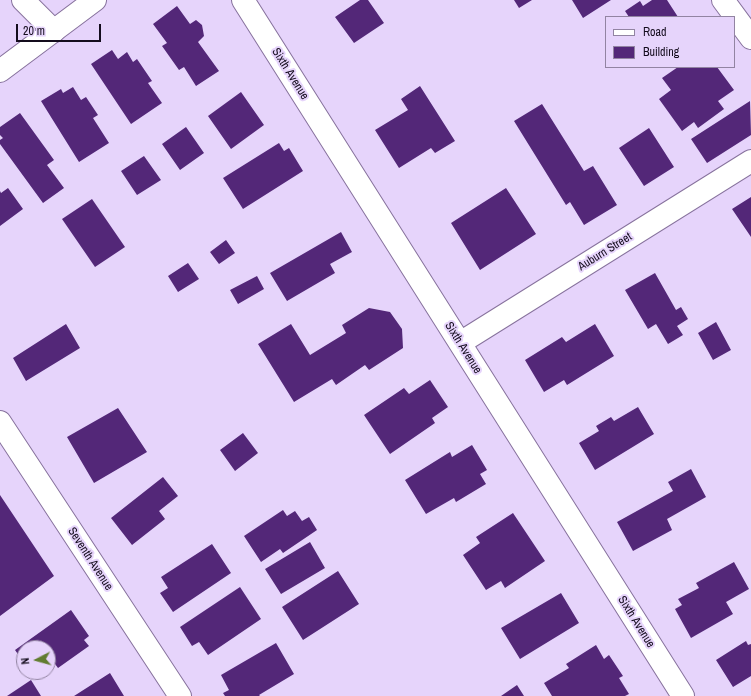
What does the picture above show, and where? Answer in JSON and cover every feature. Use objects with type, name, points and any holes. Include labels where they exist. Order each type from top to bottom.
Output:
[{"type":"street","points":[[23,0],[54,31]]},
{"type":"street","points":[[0,71],[95,0]]},
{"type":"street","name":"Sixth Avenue","points":[[243,0],[683,696]]},
{"type":"street","points":[[723,0],[735,16]]},
{"type":"street","points":[[735,16],[751,38]]},
{"type":"street","name":"Auburn Street","points":[[460,343],[751,161]]},
{"type":"street","name":"Seventh Avenue","points":[[0,422],[180,696]]},
{"type":"building","points":[[360,0],[368,0],[384,23],[354,43],[335,17]]},
{"type":"building","points":[[514,0],[532,0],[519,8]]},
{"type":"building","points":[[572,0],[611,0],[583,18]]},
{"type":"building","points":[[652,0],[667,0],[677,16],[628,16],[625,11],[640,1],[643,6]]},
{"type":"building","points":[[177,6],[190,24],[196,20],[202,25],[204,36],[198,42],[219,71],[196,86],[184,67],[179,70],[162,46],[167,43],[153,24]]},
{"type":"building","points":[[112,50],[118,59],[127,52],[133,62],[137,59],[152,81],[148,83],[162,103],[131,124],[91,64]]},
{"type":"building","points":[[677,68],[718,68],[734,90],[718,101],[724,109],[698,128],[694,122],[682,131],[659,99],[671,90],[662,78]]},
{"type":"building","points":[[420,86],[455,141],[435,153],[431,148],[399,168],[375,130],[408,110],[401,99]]},
{"type":"building","points":[[73,87],[81,100],[86,97],[98,115],[93,118],[109,143],[79,162],[41,101],[61,89],[63,93]]},
{"type":"building","points":[[241,92],[264,125],[231,149],[208,116]]},
{"type":"building","points":[[750,101],[751,135],[707,163],[691,139]]},
{"type":"building","points":[[542,104],[584,171],[593,166],[617,205],[584,225],[570,202],[566,205],[514,121]]},
{"type":"building","points":[[20,113],[54,160],[47,165],[64,188],[43,203],[0,144],[0,140],[3,138],[0,135],[0,127]]},
{"type":"building","points":[[186,127],[204,153],[180,170],[162,144]]},
{"type":"building","points":[[649,128],[674,167],[644,186],[619,148]]},
{"type":"building","points":[[279,143],[284,151],[289,148],[303,171],[243,209],[223,178]]},
{"type":"building","points":[[144,156],[161,180],[137,195],[121,171]]},
{"type":"building","points":[[8,188],[23,209],[0,226],[0,191],[1,193]]},
{"type":"building","points":[[506,188],[536,234],[480,270],[451,223]]},
{"type":"building","points":[[751,197],[751,237],[732,209]]},
{"type":"building","points":[[92,199],[125,247],[95,267],[62,219]]},
{"type":"building","points":[[341,232],[352,252],[330,264],[335,273],[287,301],[270,273]]},
{"type":"building","points":[[226,240],[235,253],[219,264],[210,252]]},
{"type":"building","points":[[188,263],[199,279],[178,292],[168,276]]},
{"type":"building","points":[[655,273],[676,310],[681,307],[688,319],[677,326],[683,335],[668,344],[656,324],[648,329],[625,290]]},
{"type":"building","points":[[257,276],[264,289],[238,304],[230,290]]},
{"type":"building","points":[[369,308],[390,312],[402,329],[403,348],[369,370],[365,365],[336,385],[332,379],[294,402],[258,344],[291,324],[310,355],[346,333],[342,325]]},
{"type":"building","points":[[716,322],[731,350],[713,360],[698,333]]},
{"type":"building","points":[[66,324],[80,348],[26,381],[13,358]]},
{"type":"building","points":[[595,324],[614,356],[567,385],[564,380],[544,392],[525,360],[562,337],[566,342]]},
{"type":"building","points":[[430,380],[448,407],[432,418],[435,423],[390,454],[364,415],[404,388],[409,394]]},
{"type":"building","points":[[638,407],[654,434],[595,470],[579,443],[599,431],[596,426],[611,417],[614,421]]},
{"type":"building","points":[[118,408],[147,452],[94,483],[67,437]]},
{"type":"building","points":[[243,433],[258,453],[235,471],[220,450]]},
{"type":"building","points":[[472,445],[487,470],[480,474],[486,484],[456,502],[454,498],[426,514],[405,480],[450,452],[452,457]]},
{"type":"building","points":[[691,469],[706,497],[667,519],[672,530],[633,551],[617,522],[673,491],[668,482]]},
{"type":"building","points":[[163,477],[178,496],[159,511],[165,519],[132,545],[111,518]]},
{"type":"building","points":[[0,495],[54,576],[0,616]]},
{"type":"building","points":[[283,510],[287,516],[295,511],[302,521],[309,517],[317,530],[283,553],[280,549],[261,562],[244,536]]},
{"type":"building","points":[[513,513],[545,561],[505,588],[501,581],[486,590],[463,555],[480,543],[476,537]]},
{"type":"building","points":[[310,542],[325,568],[281,594],[265,569]]},
{"type":"building","points":[[212,544],[231,573],[173,612],[160,593],[168,588],[161,577]]},
{"type":"building","points":[[734,562],[749,589],[726,602],[733,614],[691,638],[675,609],[682,605],[678,599],[699,588],[696,583]]},
{"type":"building","points":[[338,571],[359,604],[303,640],[282,607]]},
{"type":"building","points":[[240,587],[261,619],[208,655],[199,642],[192,646],[180,627]]},
{"type":"building","points":[[561,593],[579,623],[520,659],[501,628]]},
{"type":"building","points":[[71,610],[89,636],[84,640],[89,646],[58,668],[56,665],[56,640],[29,640]]},
{"type":"building","points":[[746,641],[748,645],[751,644],[751,676],[733,687],[716,660]]},
{"type":"building","points":[[276,643],[294,674],[259,695],[260,696],[225,696],[223,693],[229,690],[221,675]]},
{"type":"building","points":[[596,645],[604,659],[609,655],[623,676],[619,678],[629,694],[625,696],[552,696],[544,683],[569,668],[566,664]]},
{"type":"building","points":[[110,673],[124,696],[74,696]]},
{"type":"building","points":[[31,680],[41,696],[7,696]]},
{"type":"building","points":[[517,685],[524,696],[501,696]]}]
